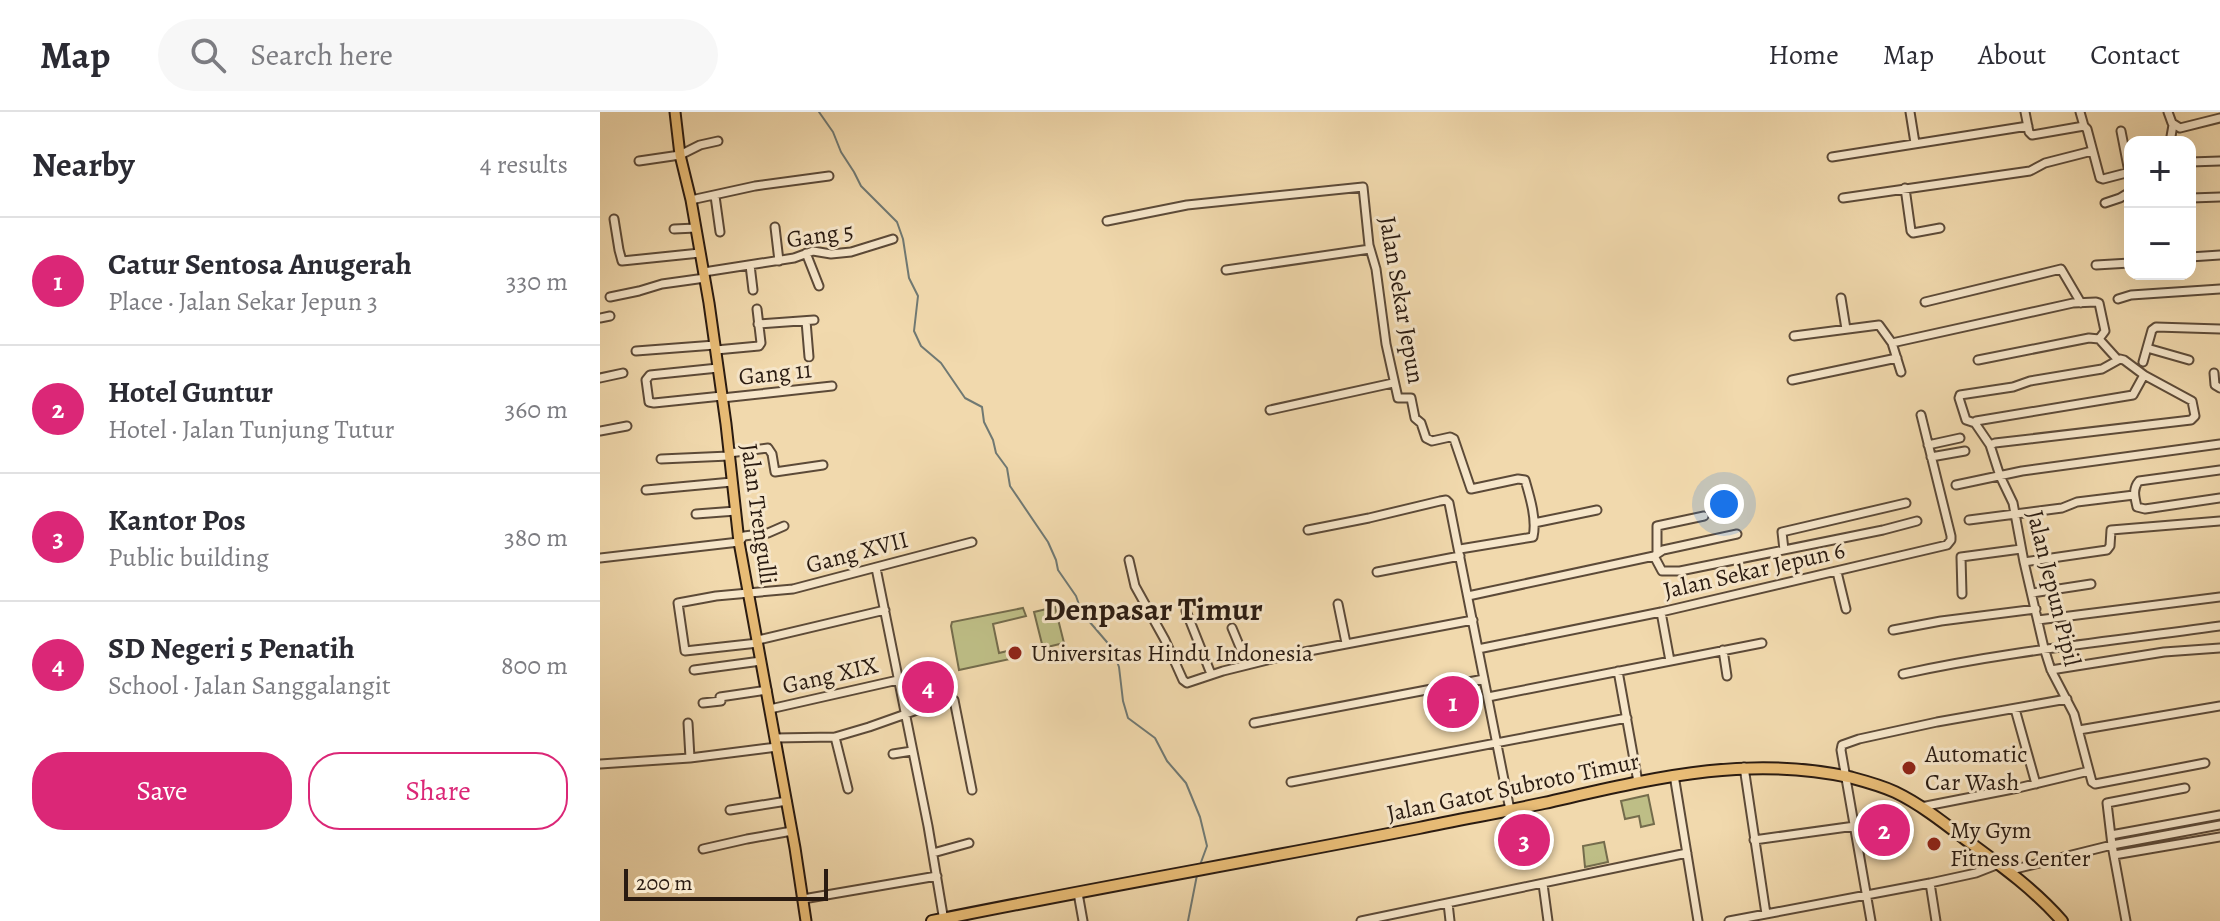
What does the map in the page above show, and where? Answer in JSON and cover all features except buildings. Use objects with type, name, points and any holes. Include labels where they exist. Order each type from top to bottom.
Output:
[{"type":"highway","name":"Jalan Gatot Subroto Timur","points":[[932,921],[1510,810],[1674,775],[1744,767],[1800,770],[1846,777],[1886,788],[1921,807],[2003,868],[2036,894],[2062,921]]},
{"type":"main road","name":"Jalan Trengulli","points":[[675,112],[680,155],[691,200],[716,348],[739,542],[806,921]]},
{"type":"street","points":[[1910,112],[1915,143]]},
{"type":"street","points":[[2025,112],[2030,134],[2084,126]]},
{"type":"street","points":[[2080,112],[2100,178],[2124,173]]},
{"type":"street","points":[[2168,112],[2173,125],[2171,136]]},
{"type":"street","points":[[2173,125],[2183,128],[2220,118]]},
{"type":"street","points":[[1832,157],[2028,126]]},
{"type":"street","points":[[2121,131],[2124,146]]},
{"type":"street","points":[[639,161],[680,155],[700,145],[718,141]]},
{"type":"street","points":[[1843,198],[2030,171],[2045,163],[2092,151]]},
{"type":"street","points":[[2196,162],[2220,161]]},
{"type":"street","points":[[691,200],[755,186],[829,176]]},
{"type":"street","name":"Jalan Sekar Jepun","points":[[1107,221],[1187,205],[1363,187],[1370,249],[1398,398],[1411,398],[1415,418],[1421,423],[1426,438],[1432,441],[1454,439],[1471,489],[1525,480],[1534,523]]},
{"type":"street","points":[[1905,188],[1911,231],[1940,228]]},
{"type":"street","points":[[715,196],[720,232]]},
{"type":"street","points":[[2105,203],[2124,196]]},
{"type":"street","points":[[2196,198],[2220,197]]},
{"type":"street","points":[[614,219],[622,261],[700,253]]},
{"type":"street","points":[[775,227],[779,261]]},
{"type":"street","points":[[674,229],[696,228]]},
{"type":"street","name":"Gang 5","points":[[610,297],[794,258],[814,251],[831,254],[851,252],[893,239]]},
{"type":"street","points":[[1226,270],[1370,249]]},
{"type":"street","points":[[806,253],[819,286]]},
{"type":"street","points":[[2196,257],[2220,255]]},
{"type":"street","points":[[2096,265],[2124,263]]},
{"type":"street","points":[[750,265],[753,290]]},
{"type":"street","points":[[1925,302],[2061,269],[2081,303]]},
{"type":"street","points":[[2118,299],[2131,295],[2220,289]]},
{"type":"street","points":[[1841,298],[1846,329]]},
{"type":"street","points":[[1892,343],[2073,303],[2099,303],[2105,331],[2099,339]]},
{"type":"street","points":[[636,351],[759,346],[757,309]]},
{"type":"street","points":[[600,318],[610,316]]},
{"type":"street","points":[[758,324],[810,321],[809,357]]},
{"type":"street","points":[[1794,336],[1879,325],[1892,343],[1901,372]]},
{"type":"street","points":[[2143,362],[2152,330],[2156,327],[2220,329]]},
{"type":"street","points":[[1978,360],[2089,338],[2099,339],[2118,360],[2124,360],[2144,375],[2192,401],[2195,416],[2191,420],[1990,445]]},
{"type":"street","points":[[2147,348],[2189,360]]},
{"type":"street","points":[[1792,380],[1897,358]]},
{"type":"street","name":"Jalan Jepun Pipil","points":[[1846,777],[1841,750],[1846,742],[2067,699],[2051,670],[2044,648],[2015,512],[1990,445],[1975,423],[1966,420],[1959,398],[1960,395],[2102,369],[2118,360]]},
{"type":"street","name":"Gang 11","points":[[718,368],[650,375],[646,380],[647,398],[654,403],[832,386]]},
{"type":"street","points":[[600,378],[623,373]]},
{"type":"street","points":[[2214,373],[2215,385],[2220,388]]},
{"type":"street","points":[[1975,423],[2133,395],[2144,375]]},
{"type":"street","points":[[1270,410],[1393,383]]},
{"type":"street","name":"Jalan Sekar Jepun 6","points":[[1478,649],[1661,612],[1950,543],[1951,536],[1921,415]]},
{"type":"street","points":[[600,431],[627,426]]},
{"type":"street","points":[[1928,445],[1960,438]]},
{"type":"street","points":[[1956,485],[2043,468],[2220,444]]},
{"type":"street","points":[[661,459],[768,448],[775,472],[823,465]]},
{"type":"street","points":[[1931,457],[1965,451]]},
{"type":"street","points":[[2220,470],[2139,481],[2134,495],[2139,509],[2220,498]]},
{"type":"street","points":[[646,490],[732,482]]},
{"type":"street","points":[[1969,520],[2134,495]]},
{"type":"street","points":[[1308,530],[1446,500],[1451,507],[1510,810]]},
{"type":"street","points":[[1784,550],[1781,534],[1784,531],[1906,503]]},
{"type":"street","points":[[1377,572],[1532,537],[1535,533],[1534,523],[1597,510]]},
{"type":"street","points":[[696,514],[736,511]]},
{"type":"street","points":[[1704,516],[1657,526],[1656,555],[1662,571],[1671,572],[1784,550],[1917,521]]},
{"type":"street","points":[[2024,562],[2107,550],[2111,530],[2220,521]]},
{"type":"street","points":[[600,558],[739,542],[744,536],[768,533],[784,526]]},
{"type":"street","points":[[1468,596],[1737,534]]},
{"type":"street","name":"Gang XVII","points":[[758,641],[685,651],[678,603],[793,589],[972,542]]},
{"type":"street","points":[[1962,594],[1961,557],[2021,549]]},
{"type":"street","points":[[1129,560],[1135,586],[1187,683],[1247,664],[1473,620]]},
{"type":"street","points":[[876,568],[944,920]]},
{"type":"street","points":[[1837,572],[1846,609]]},
{"type":"street","points":[[2032,593],[2091,584]]},
{"type":"street","points":[[2038,620],[2220,597]]},
{"type":"street","points":[[1338,604],[1346,643]]},
{"type":"street","points":[[1893,630],[2036,609]]},
{"type":"street","points":[[758,641],[885,610]]},
{"type":"street","points":[[1186,611],[1211,674]]},
{"type":"street","points":[[1661,612],[1670,661]]},
{"type":"street","points":[[1903,674],[2044,648],[2220,626]]},
{"type":"street","points":[[1232,628],[1247,664]]},
{"type":"street","points":[[1488,697],[1762,643]]},
{"type":"street","points":[[2051,670],[2164,652],[2220,648]]},
{"type":"street","points":[[1723,650],[1727,676]]},
{"type":"street","points":[[694,670],[761,661]]},
{"type":"street","points":[[1618,671],[1638,782]]},
{"type":"street","points":[[1254,723],[1484,679]]},
{"type":"street","name":"Gang XIX","points":[[770,709],[898,680]]},
{"type":"street","points":[[703,703],[721,701],[720,697],[767,690]]},
{"type":"street","points":[[600,764],[690,758],[776,743],[835,737],[948,698],[954,700],[972,790]]},
{"type":"street","points":[[2067,699],[2095,784],[2205,763]]},
{"type":"street","points":[[2079,730],[2220,706]]},
{"type":"street","points":[[2015,709],[2036,784]]},
{"type":"street","points":[[1291,782],[1627,718]]},
{"type":"street","points":[[688,723],[690,758]]},
{"type":"street","points":[[835,737],[848,789]]},
{"type":"street","points":[[893,754],[912,751]]},
{"type":"street","points":[[1744,767],[1766,914]]},
{"type":"street","points":[[1921,807],[2089,771]]},
{"type":"street","points":[[1674,775],[1698,921]]},
{"type":"street","points":[[1846,777],[1871,921]]},
{"type":"street","points":[[2126,921],[2112,845],[2108,802],[2185,788]]},
{"type":"street","points":[[730,810],[787,801]]},
{"type":"street","points":[[2111,835],[2220,815]]},
{"type":"street","points":[[1729,921],[2220,825]]},
{"type":"street","points":[[1754,840],[1855,826]]},
{"type":"street","points":[[703,849],[792,831]]},
{"type":"street","points":[[2114,855],[2220,837]]},
{"type":"street","points":[[933,853],[969,843]]},
{"type":"street","points":[[1361,921],[1687,853]]},
{"type":"street","points":[[803,899],[937,876]]},
{"type":"street","points":[[1930,883],[1936,921]]},
{"type":"street","points":[[1543,884],[1548,921]]},
{"type":"street","points":[[1078,893],[1083,921]]},
{"type":"street","points":[[1448,903],[1450,921]]},
{"type":"green space","points":[[1055,607],[1064,643],[1043,648],[1034,612]]},
{"type":"green space","points":[[1023,608],[1026,616],[993,624],[999,653],[1016,649],[1019,657],[959,670],[952,622]]},
{"type":"green space","points":[[1648,795],[1654,824],[1641,827],[1639,816],[1625,819],[1621,801]]},
{"type":"green space","points":[[1604,842],[1608,862],[1585,867],[1583,846]]},
{"type":"waterway","points":[[819,112],[861,186],[897,222],[909,278],[918,296],[914,331],[921,346],[941,363],[965,398],[982,407],[984,422],[996,453],[1007,468],[1010,486],[1048,542],[1058,570],[1076,596],[1082,613],[1112,648],[1119,667],[1128,718],[1155,738],[1167,761],[1186,783],[1200,817],[1207,846],[1200,865]]},
{"type":"waterway","points":[[1188,921],[1197,875]]},
{"type":"place","name":"Universitas Hindu Indonesia","points":[[1015,653]]},
{"type":"place","name":"SD Negeri 5 Penatih","points":[[928,687]]},
{"type":"place","name":"Catur Sentosa Anugerah","points":[[1453,702]]},
{"type":"place","name":"Automatic Car Wash","points":[[1909,768]]},
{"type":"place","name":"Hotel Guntur","points":[[1884,830]]},
{"type":"place","name":"Kantor Pos","points":[[1524,840]]},
{"type":"place","name":"My Gym Fitness Center","points":[[1934,844]]},
{"type":"district","name":"Denpasar Timur","points":[[1153,609]]}]
